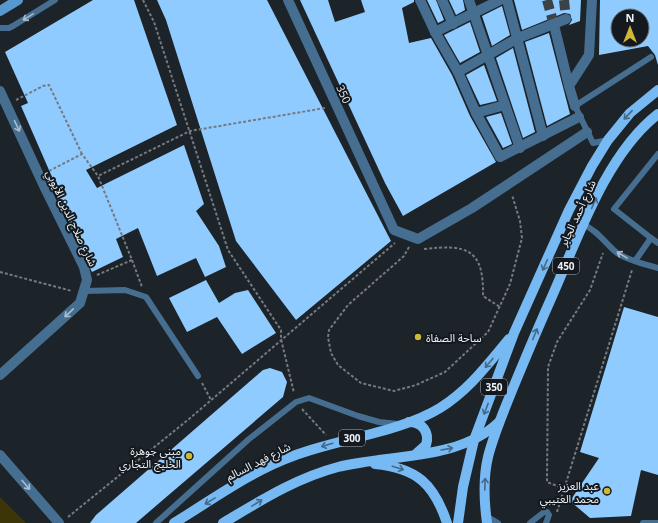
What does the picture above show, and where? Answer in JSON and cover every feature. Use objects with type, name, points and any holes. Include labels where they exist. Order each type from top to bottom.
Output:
[{"type":"main road","name":"شارع أحمد الجابر","points":[[514,333],[580,188],[608,140],[630,112],[658,90]]},
{"type":"main road","name":"شارع أحمد الجابر","points":[[486,519],[484,482],[488,457],[500,422],[538,329],[596,198],[616,163],[633,138],[656,116]]},
{"type":"main road","name":"شارع فهد السالم","points":[[174,523],[248,478],[287,458],[405,423],[440,408],[463,391],[475,379],[514,333]]},
{"type":"main road","name":"350","points":[[458,523],[462,487],[474,440],[514,333]]},
{"type":"main road","name":"300","points":[[223,523],[264,499],[303,479],[338,467],[453,448],[488,433],[500,422]]},
{"type":"main road","points":[[405,423],[418,423],[423,426],[427,435],[426,445],[420,452],[415,454]]},
{"type":"main road","points":[[359,463],[392,466],[425,482],[438,499],[447,523]]},
{"type":"street","points":[[0,11],[18,0]]},
{"type":"street","name":"350","points":[[288,0],[394,230],[405,234]]},
{"type":"street","points":[[420,0],[435,32],[458,72],[476,113],[500,157],[579,117]]},
{"type":"street","points":[[442,0],[453,24]]},
{"type":"street","points":[[469,0],[520,148]]},
{"type":"street","points":[[435,32],[500,0]]},
{"type":"street","points":[[507,0],[543,136]]},
{"type":"street","points":[[569,86],[589,55],[592,0]]},
{"type":"street","points":[[458,72],[518,38],[566,19]]},
{"type":"street","points":[[554,25],[575,106]]},
{"type":"street","name":"شارع صلاح الدين الأيوبي","points":[[1,372],[80,303],[87,280],[84,267],[39,176],[3,98]]},
{"type":"street","points":[[476,113],[505,105]]},
{"type":"street","points":[[405,234],[418,239],[472,208],[587,132]]},
{"type":"street","points":[[0,456],[63,521]]},
{"type":"lane","points":[[0,28],[13,26],[55,0]]},
{"type":"lane","points":[[608,140],[593,143],[579,117],[575,106],[651,56]]},
{"type":"lane","points":[[658,154],[614,209],[658,243]]},
{"type":"lane","points":[[584,225],[592,229],[619,254],[658,268]]},
{"type":"lane","points":[[635,261],[651,238]]},
{"type":"lane","points":[[84,292],[125,290],[146,297],[198,376]]},
{"type":"lane","points":[[156,523],[249,439],[296,402],[309,398],[379,422],[405,423]]},
{"type":"lane","points":[[530,523],[544,512],[547,512],[549,515],[546,523]]},
{"type":"lane","points":[[486,519],[498,523]]},
{"type":"lane","points":[[643,523],[658,523]]},
{"type":"path","points":[[143,0],[154,22],[228,250],[281,330]]},
{"type":"path","points":[[3,98],[49,85],[82,154],[98,176],[146,297]]},
{"type":"path","points":[[98,176],[190,131],[336,106]]},
{"type":"path","points":[[39,176],[82,154]]},
{"type":"path","points":[[63,521],[211,400],[405,234],[410,248],[404,256],[348,305],[329,330],[329,344],[338,365],[361,383],[394,391],[416,385],[445,372],[488,332],[510,284],[522,238],[520,221],[508,184]]},
{"type":"path","points":[[564,489],[547,482],[548,367],[557,342],[590,290],[607,244]]},
{"type":"path","points":[[423,250],[445,247],[460,248],[473,256],[481,267],[483,296],[500,307]]},
{"type":"path","points":[[87,280],[132,260]]},
{"type":"path","points":[[556,516],[635,261]]},
{"type":"path","points":[[0,272],[84,292]]},
{"type":"path","points":[[198,376],[211,400]]},
{"type":"shaded area","points":[[0,497],[26,523],[0,523]]},
{"type":"building","points":[[93,0],[134,0],[177,125],[86,170],[97,188],[184,145],[204,204],[196,211],[219,246],[226,267],[205,277],[196,258],[157,276],[138,228],[116,239],[123,257],[92,272],[48,179],[52,177],[21,106],[28,103],[5,52]]},
{"type":"building","points":[[157,0],[267,0],[391,241],[296,320],[236,241],[166,20]]},
{"type":"building","points":[[300,0],[328,0],[335,22],[365,12],[361,0],[414,0],[414,2],[402,8],[409,43],[431,38],[452,75],[470,116],[496,162],[403,216],[385,183]]},
{"type":"building","points":[[427,0],[436,0],[444,20],[438,23]]},
{"type":"building","points":[[449,0],[463,0],[465,10],[456,15]]},
{"type":"building","points":[[514,0],[581,0],[580,21],[561,28],[569,25],[572,20],[570,14],[564,13],[522,30]]},
{"type":"building","points":[[600,0],[658,0],[658,65],[655,55],[650,48],[650,8],[610,8],[610,48],[637,48],[599,55]]},
{"type":"building","points":[[502,6],[510,35],[492,46],[482,16]]},
{"type":"building","points":[[470,22],[480,52],[460,63],[444,35]]},
{"type":"building","points":[[549,33],[570,114],[547,126],[525,42]]},
{"type":"building","points":[[513,48],[535,132],[523,138],[496,58]]},
{"type":"building","points":[[484,65],[497,101],[480,105],[466,75]]},
{"type":"building","points":[[501,113],[512,144],[503,148],[486,117]]},
{"type":"building","points":[[206,280],[219,303],[235,293],[248,290],[276,333],[242,354],[217,317],[187,332],[169,298]]},
{"type":"building","points":[[624,307],[658,317],[658,475],[641,470],[631,516],[590,518],[570,501],[599,458],[580,452]]},
{"type":"building","name":"مبنى جوهرة الخليج التجاري","points":[[270,368],[282,372],[287,382],[283,397],[136,523],[90,523],[96,515],[263,370]]},
{"type":"tunnel","points":[[547,0],[554,25]]},
{"type":"tunnel","points":[[564,0],[566,19]]},
{"type":"place","name":"ساحة الصفاة","points":[[418,337]]},
{"type":"place","name":"مبنى جوهرة الخليج التجاري","points":[[189,456]]},
{"type":"place","name":"عبد العزيز محمد العتيبي","points":[[607,491]]}]
